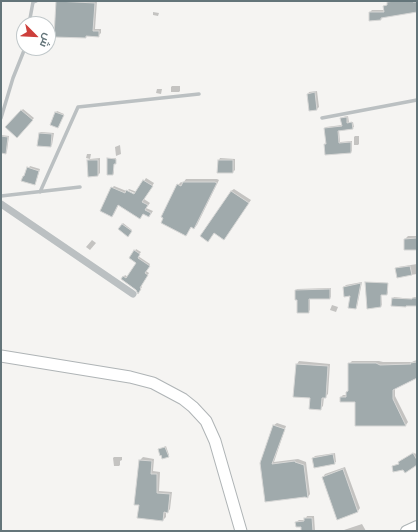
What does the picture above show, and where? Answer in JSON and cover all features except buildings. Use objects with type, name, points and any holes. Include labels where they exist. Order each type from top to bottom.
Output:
[{"type":"main road","points":[[1,356],[130,377],[153,383],[183,399],[194,407],[206,421],[216,441],[241,531]]},
{"type":"main road","points":[[406,531],[417,526]]},
{"type":"street","points":[[1,204],[133,294]]},
{"type":"lane","points":[[30,16],[33,2],[36,1]]},
{"type":"lane","points":[[1,118],[13,78],[22,56]]},
{"type":"lane","points":[[40,192],[78,107],[199,94]]},
{"type":"lane","points":[[322,118],[417,100]]},
{"type":"lane","points":[[1,196],[80,187]]}]
